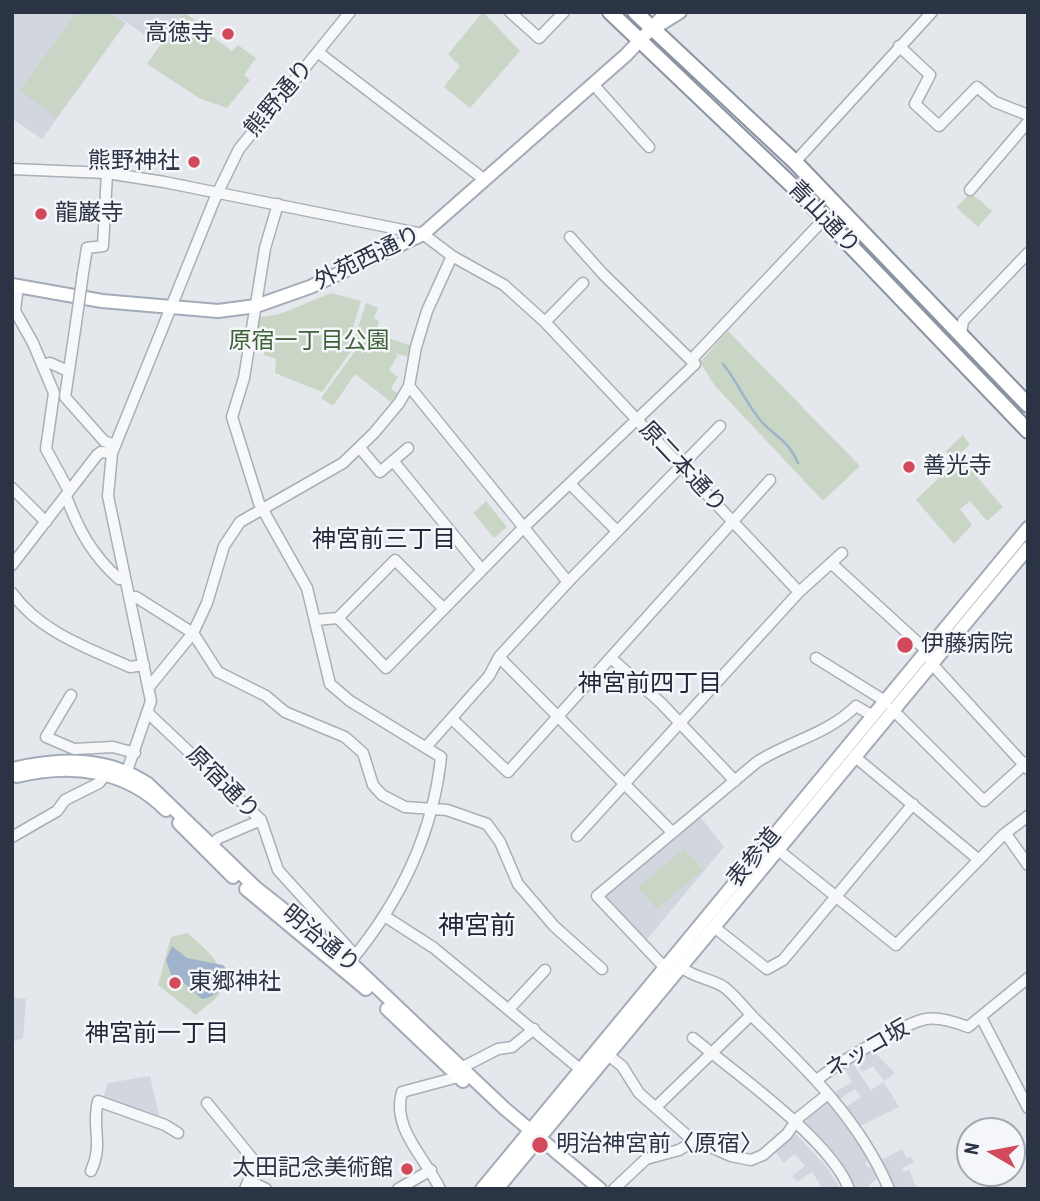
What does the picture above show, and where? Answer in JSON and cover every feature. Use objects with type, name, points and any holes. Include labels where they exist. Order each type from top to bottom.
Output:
[{"type":"highway","name":"青山通り","points":[[610,12],[738,131],[1028,431]]},
{"type":"highway","name":"青山通り","points":[[635,12],[795,162],[1028,405]]},
{"type":"highway","points":[[864,261],[875,257],[876,247]]},
{"type":"main road","name":"外苑西通り","points":[[15,285],[103,301],[218,311],[256,306],[310,288],[423,234],[640,42],[667,12]]},
{"type":"main road","name":"外苑西通り","points":[[652,29],[671,21],[680,12]]},
{"type":"main road","name":"表参道","points":[[482,1189],[608,1055],[681,967],[854,756],[889,705],[1028,528]]},
{"type":"main road","name":"表参道","points":[[929,657],[1028,548]]},
{"type":"main road","name":"表参道","points":[[497,1189],[580,1069],[873,716],[889,705]]},
{"type":"main road","name":"明治通り","points":[[12,769],[41,762],[82,761],[157,790],[256,888],[348,960],[460,1073],[587,1189]]},
{"type":"main road","name":"明治通り","points":[[12,777],[64,769],[126,776],[162,805],[268,910],[348,960]]},
{"type":"main road","name":"明治通り","points":[[532,1137],[600,1189]]},
{"type":"street","name":"熊野通り","points":[[126,776],[149,714],[149,687],[108,496],[113,449],[219,191],[239,149],[350,12]]},
{"type":"street","points":[[510,12],[538,38],[564,12]]},
{"type":"street","points":[[795,162],[932,12]]},
{"type":"street","points":[[899,46],[930,75],[915,104],[939,126],[977,87],[995,102],[1028,115]]},
{"type":"street","points":[[319,52],[485,180]]},
{"type":"street","points":[[593,84],[649,147]]},
{"type":"street","points":[[970,190],[1028,122]]},
{"type":"street","points":[[12,169],[107,173],[219,191],[423,234]]},
{"type":"street","points":[[107,173],[103,246],[87,248],[65,397],[113,449]]},
{"type":"street","points":[[278,204],[265,248],[244,377],[232,417],[262,511],[302,575],[326,674],[336,692],[441,757],[431,810],[416,855],[386,917],[348,960]]},
{"type":"street","points":[[691,360],[824,219]]},
{"type":"street","name":"原二本通り","points":[[423,234],[452,256],[504,285],[545,322],[799,592]]},
{"type":"street","points":[[338,618],[386,668],[524,527],[695,363],[570,237]]},
{"type":"street","points":[[961,334],[963,321],[1028,253]]},
{"type":"street","points":[[149,687],[194,633],[230,535],[243,518],[262,511],[343,463],[389,416],[409,387],[420,331],[452,256]]},
{"type":"street","points":[[545,322],[583,283]]},
{"type":"street","points":[[15,285],[15,311],[54,393],[46,449],[67,493],[85,543],[104,566],[119,579],[125,578]]},
{"type":"street","points":[[42,365],[50,363],[68,371]]},
{"type":"street","points":[[409,387],[568,582]]},
{"type":"street","points":[[426,747],[489,676],[499,657],[720,426]]},
{"type":"street","points":[[360,448],[380,472],[408,448]]},
{"type":"street","points":[[12,565],[97,455],[113,449]]},
{"type":"street","points":[[394,461],[482,570]]},
{"type":"street","points":[[452,719],[508,772],[770,480]]},
{"type":"street","points":[[570,484],[617,531]]},
{"type":"street","points":[[12,488],[46,522]]},
{"type":"street","points":[[577,836],[799,592],[842,553]]},
{"type":"street","points":[[315,620],[338,618],[395,560],[443,608]]},
{"type":"street","points":[[816,658],[889,705],[984,801],[1026,765],[929,657],[831,563]]},
{"type":"street","points":[[12,593],[21,606],[46,627],[130,667],[144,665]]},
{"type":"street","points":[[130,597],[136,597],[194,633],[218,672],[266,696],[285,712],[345,737],[363,753],[373,785],[382,795],[405,807],[447,810],[487,824],[500,842],[518,884],[554,926],[601,969]]},
{"type":"street","points":[[499,657],[560,715],[671,831]]},
{"type":"street","points":[[611,658],[680,722],[735,781]]},
{"type":"street","points":[[71,695],[46,737],[74,749],[113,747],[135,753]]},
{"type":"street","points":[[665,968],[597,896],[671,831],[779,748],[817,734],[856,706],[873,716]]},
{"type":"street","name":"原宿通り","points":[[149,714],[261,820],[278,870],[330,930],[348,960]]},
{"type":"street","points":[[854,756],[979,860]]},
{"type":"street","points":[[12,837],[57,811],[65,800],[99,783],[106,774]]},
{"type":"street","points":[[714,927],[767,969],[783,960],[913,804]]},
{"type":"street","points":[[777,849],[896,945],[979,860],[1028,816]]},
{"type":"street","points":[[212,844],[219,838],[261,820]]},
{"type":"street","points":[[1006,834],[1028,865]]},
{"type":"street","points":[[386,917],[434,948],[580,1069]]},
{"type":"street","points":[[681,967],[693,977],[725,988],[817,1080],[876,1160],[888,1189]]},
{"type":"street","points":[[509,1009],[545,970]]},
{"type":"street","name":"ネッコ坂","points":[[817,1080],[841,1062],[917,1022],[933,1019],[968,1027],[1027,979]]},
{"type":"street","points":[[656,1107],[751,1015]]},
{"type":"street","points":[[981,1017],[1024,1088],[1028,1108]]},
{"type":"street","points":[[440,1189],[401,1124],[397,1106],[402,1092],[460,1073],[498,1049],[512,1047],[534,1030]]},
{"type":"street","points":[[693,1038],[795,1123],[839,1170],[849,1189]]},
{"type":"street","points":[[608,1055],[622,1066],[639,1093],[694,1141],[726,1155],[751,1160],[772,1148],[828,1094]]},
{"type":"street","points":[[92,1171],[100,1149],[94,1118],[98,1101],[165,1125],[178,1133]]},
{"type":"street","points":[[207,1103],[256,1163],[247,1185],[266,1189]]},
{"type":"street","points":[[614,1189],[646,1159],[679,1150],[694,1141]]},
{"type":"street","points":[[398,1189],[431,1170]]},
{"type":"shaded area","points":[[12,12],[183,12],[159,45],[119,17],[126,23],[42,139],[12,119]]},
{"type":"shaded area","points":[[698,814],[724,847],[644,943],[603,895]]},
{"type":"shaded area","points":[[12,997],[26,999],[23,1038],[12,1042]]},
{"type":"shaded area","points":[[871,1049],[895,1073],[884,1081],[873,1066],[862,1072],[854,1057]]},
{"type":"shaded area","points":[[849,1058],[871,1090],[884,1082],[899,1107],[856,1128],[843,1109],[861,1097],[855,1089],[837,1101],[831,1094],[852,1082],[841,1063]]},
{"type":"shaded area","points":[[150,1076],[159,1115],[155,1120],[102,1101],[108,1083]]},
{"type":"shaded area","points":[[829,1099],[871,1158],[865,1163],[869,1168],[874,1164],[880,1176],[865,1189],[854,1189],[838,1162],[799,1120]]},
{"type":"shaded area","points":[[793,1131],[826,1166],[841,1189],[823,1189],[812,1172],[797,1182],[792,1176],[805,1166],[795,1154],[783,1163],[774,1149]]},
{"type":"shaded area","points":[[902,1149],[907,1158],[911,1157],[914,1162],[902,1168],[905,1172],[909,1170],[917,1189],[891,1189],[878,1162]]},
{"type":"green space","points":[[77,12],[109,12],[125,23],[56,118],[20,90]]},
{"type":"green space","points":[[183,12],[211,30],[209,34],[232,51],[238,45],[256,58],[244,75],[250,80],[227,108],[199,98],[147,64]]},
{"type":"green space","points":[[483,12],[520,51],[470,108],[444,87],[460,66],[448,54]]},
{"type":"green space","points":[[971,193],[992,211],[978,227],[956,207]]},
{"type":"green space","name":"原宿一丁目公園","points":[[331,293],[361,301],[349,341],[356,344],[322,392],[275,373],[276,359],[264,355],[266,340],[253,337],[256,318],[280,314]]},
{"type":"green space","points":[[366,303],[378,308],[374,318],[379,321],[376,334],[412,346],[409,357],[391,352],[398,355],[389,370],[398,377],[391,388],[398,394],[391,402],[355,374],[333,406],[321,398],[361,343],[354,340]]},
{"type":"green space","points":[[728,331],[860,466],[823,501],[715,386],[700,362]]},
{"type":"green space","points":[[963,435],[970,445],[958,455],[1003,507],[987,521],[970,501],[960,509],[972,525],[954,544],[916,500],[954,463],[946,451]]},
{"type":"green space","points":[[486,501],[507,527],[494,538],[473,513]]},
{"type":"green space","points":[[684,849],[703,870],[657,909],[638,887]]},
{"type":"green space","points":[[187,933],[216,961],[223,979],[217,997],[196,1015],[158,985],[171,937]]},
{"type":"water","points":[[172,946],[187,958],[223,965],[227,970],[217,993],[202,999],[183,982],[172,977],[166,960]]},
{"type":"waterway","points":[[723,364],[756,414],[785,443],[798,463]]},
{"type":"place","name":"高徳寺","points":[[228,34]]},
{"type":"place","name":"熊野神社","points":[[194,162]]},
{"type":"place","name":"龍巌寺","points":[[41,214]]},
{"type":"place","name":"善光寺","points":[[909,467]]},
{"type":"place","name":"伊藤病院","points":[[905,645]]},
{"type":"place","name":"東郷神社","points":[[175,983]]},
{"type":"place","name":"明治神宮前〈原宿〉","points":[[540,1145]]},
{"type":"place","name":"太田記念美術館","points":[[407,1169]]},
{"type":"district","name":"神宮前三丁目","points":[[384,541]]},
{"type":"district","name":"神宮前四丁目","points":[[650,685]]},
{"type":"district","name":"神宮前","points":[[477,927]]},
{"type":"district","name":"神宮前一丁目","points":[[157,1035]]}]
